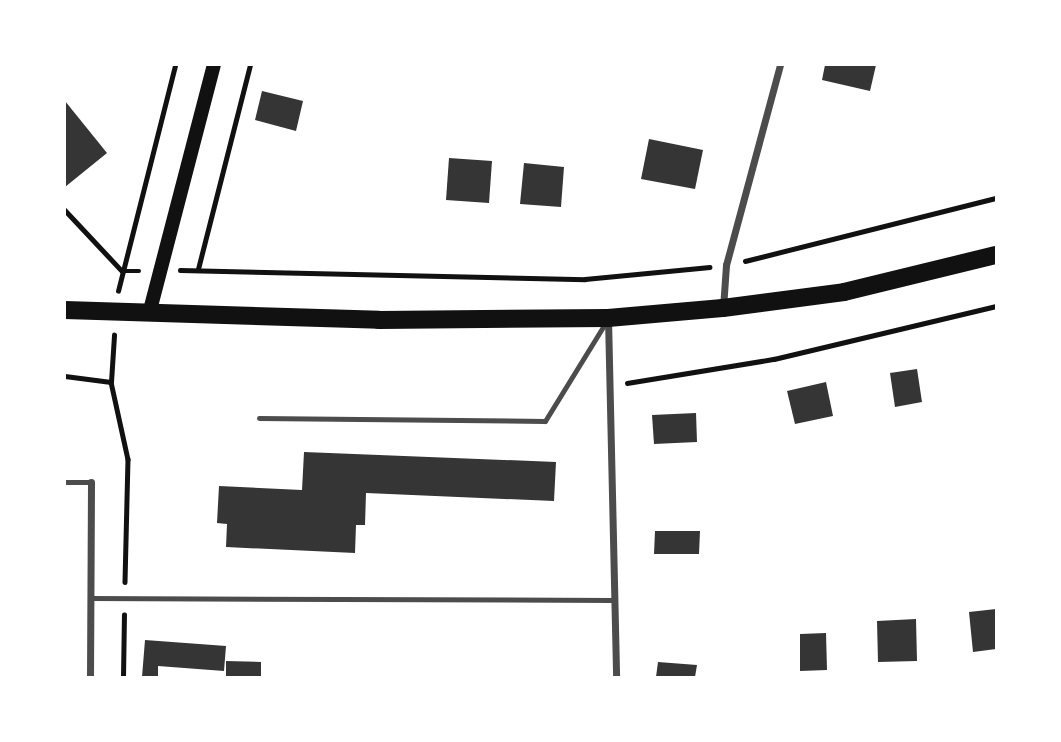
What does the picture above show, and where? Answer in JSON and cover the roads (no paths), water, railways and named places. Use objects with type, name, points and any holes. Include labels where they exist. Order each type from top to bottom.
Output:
[{"type":"main road","points":[[149,314],[214,65]]},
{"type":"main road","points":[[65,310],[379,320],[608,318],[723,308],[844,292],[996,255]]},
{"type":"street","points":[[723,308],[726,265],[780,65]]},
{"type":"street","points":[[608,318],[616,677]]},
{"type":"street","points":[[90,677],[91,482]]},
{"type":"lane","points":[[259,418],[545,421],[608,318]]},
{"type":"lane","points":[[65,482],[91,482]]},
{"type":"lane","points":[[90,598],[614,600]]}]
